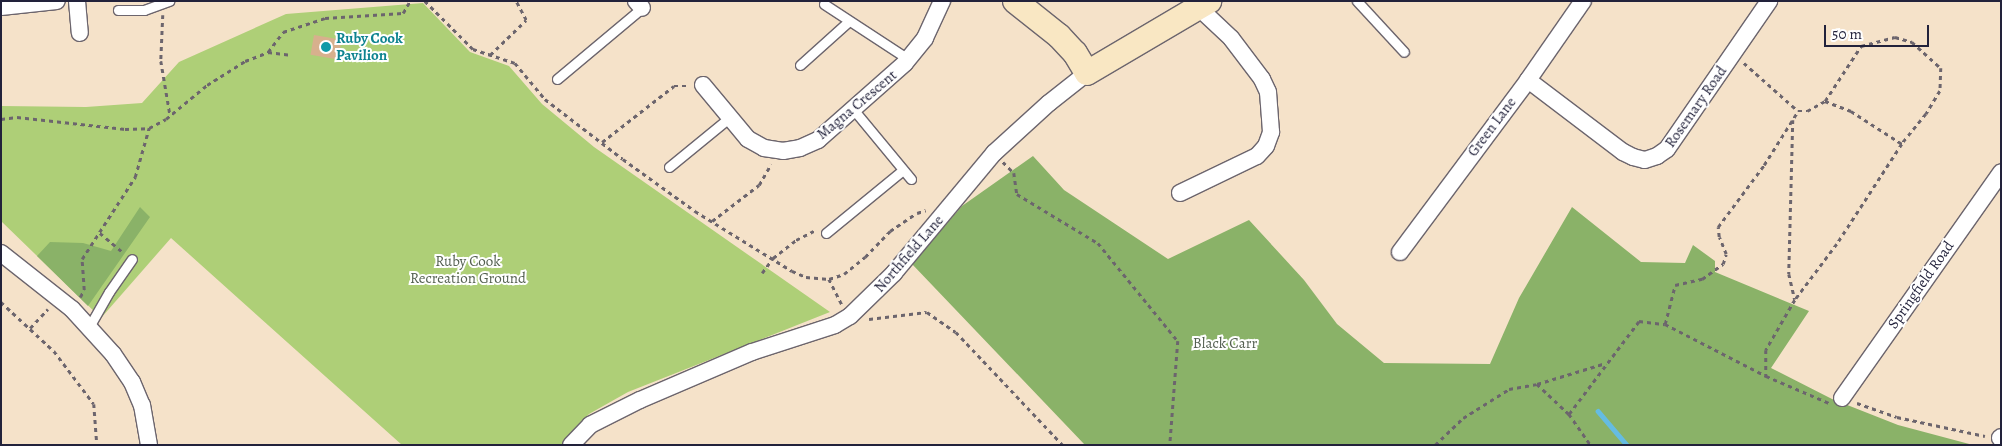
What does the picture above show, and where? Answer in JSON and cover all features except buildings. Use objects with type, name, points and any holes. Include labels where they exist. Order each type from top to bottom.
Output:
[{"type":"street","points":[[1,6],[57,1]]},
{"type":"street","points":[[77,1],[80,33]]},
{"type":"street","name":"Magna Crescent","points":[[703,85],[748,139],[764,148],[779,151],[800,148],[818,140],[908,59],[925,38],[942,1]]},
{"type":"street","name":"Green Lane","points":[[1400,252],[1528,80],[1583,1]]},
{"type":"street","name":"Rosemary Road","points":[[1528,80],[1623,152],[1645,160],[1657,156],[1667,149],[1770,1]]},
{"type":"street","points":[[1020,3],[1075,52],[1087,73]]},
{"type":"street","points":[[1180,193],[1257,156],[1266,146],[1271,132],[1268,92],[1262,79],[1204,4]]},
{"type":"street","name":"Northfield Lane","points":[[570,445],[590,425],[640,400],[752,352],[835,325],[850,316],[894,273],[994,153],[1049,103],[1087,73],[1204,4]]},
{"type":"street","name":"Springfield Road","points":[[1842,398],[2001,174]]},
{"type":"street","points":[[1,253],[72,309],[114,354],[132,382],[142,406],[149,445]]},
{"type":"lane","points":[[1356,1],[1404,52]]},
{"type":"lane","points":[[118,10],[144,10],[166,2]]},
{"type":"lane","points":[[557,79],[639,4]]},
{"type":"lane","points":[[824,4],[908,59]]},
{"type":"lane","points":[[800,65],[849,21]]},
{"type":"lane","points":[[853,109],[911,179]]},
{"type":"lane","points":[[669,167],[730,117]]},
{"type":"lane","points":[[826,233],[903,170]]},
{"type":"lane","points":[[88,327],[132,259]]},
{"type":"path","points":[[1,119],[17,117],[125,129],[149,128],[234,68],[268,52],[283,32],[325,18],[403,13],[410,1]]},
{"type":"path","points":[[490,55],[526,20],[516,1]]},
{"type":"path","points":[[166,2],[161,61],[170,115]]},
{"type":"path","points":[[1733,54],[1798,111],[1806,112],[1825,101],[1861,46],[1895,36],[1912,42],[1941,68],[1940,91],[1926,114],[1902,144],[1837,244],[1795,300],[1766,350],[1766,376]]},
{"type":"path","points":[[268,52],[292,55]]},
{"type":"path","points":[[602,142],[674,86],[703,85]]},
{"type":"path","points":[[1825,101],[1851,111],[1902,144]]},
{"type":"path","points":[[1665,324],[1675,285],[1702,278],[1723,264],[1726,254],[1718,237],[1718,227],[1749,188],[1798,111]]},
{"type":"path","points":[[1793,119],[1789,265],[1795,300]]},
{"type":"path","points":[[72,309],[84,290],[82,259],[135,178],[149,128]]},
{"type":"path","points":[[712,221],[759,185],[779,151]]},
{"type":"path","points":[[994,153],[1014,173],[1017,194],[1098,242],[1178,341],[1170,445]]},
{"type":"path","points":[[762,273],[773,258],[796,240],[815,231],[826,233]]},
{"type":"path","points":[[100,233],[132,259]]},
{"type":"path","points":[[828,279],[850,316],[855,321],[926,312],[956,332],[1064,445]]},
{"type":"path","points":[[30,328],[58,298]]},
{"type":"path","points":[[1,302],[54,350],[94,404],[97,445]]},
{"type":"path","points":[[1569,414],[1639,320],[1665,324],[1766,376],[1829,403],[1842,398],[1897,416],[2000,438]]},
{"type":"path","points":[[1435,445],[1463,418],[1510,389],[1537,384],[1607,363]]},
{"type":"path","points":[[1537,384],[1569,414],[1591,445]]},
{"type":"green space","name":"Ruby Cook Recreation Ground","points":[[423,3],[470,52],[509,66],[542,104],[594,147],[830,312],[628,392],[589,414],[561,445],[402,445],[171,238],[101,318],[1,221],[1,106],[86,107],[142,103],[179,62],[286,14]]},
{"type":"green space","name":"Black Carr","points":[[1033,156],[1064,190],[1168,259],[1249,220],[1304,280],[1337,324],[1384,363],[1490,364],[1519,298],[1572,207],[1641,262],[1685,263],[1693,245],[1715,261],[1715,272],[1809,311],[1771,368],[1832,399],[1898,425],[1973,445],[1085,445],[912,264],[962,206]]},
{"type":"green space","points":[[140,207],[150,217],[88,306],[37,256],[50,242],[83,243],[111,251]]},
{"type":"waterway","points":[[1598,411],[1627,445]]},
{"type":"place","name":"Ruby Cook Pavilion","points":[[326,47]]}]
